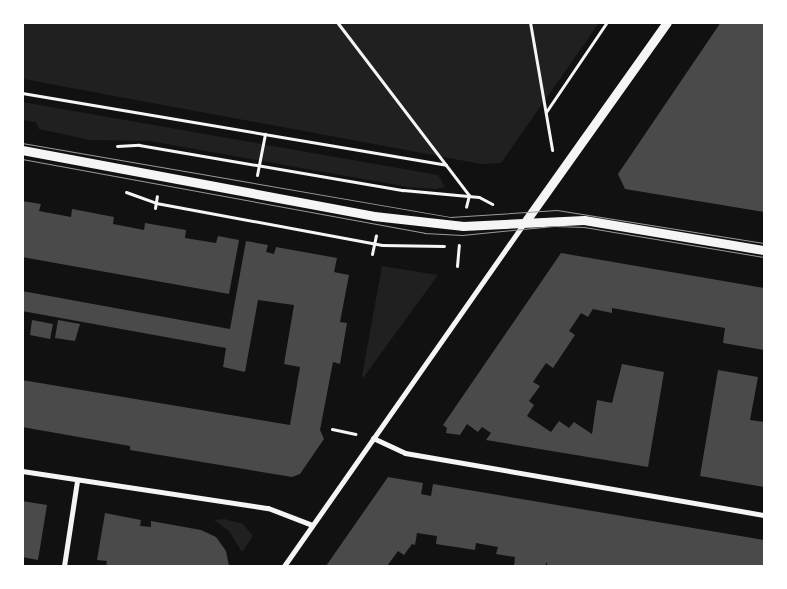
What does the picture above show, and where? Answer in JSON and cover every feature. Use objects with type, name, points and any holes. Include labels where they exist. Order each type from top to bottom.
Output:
[{"type":"street","points":[[284,566],[667,22]]},
{"type":"street","points":[[22,150],[374,216],[463,226],[584,220],[764,250]]},
{"type":"street","points":[[373,438],[405,453],[764,515]]},
{"type":"street","points":[[22,471],[76,481],[108,482],[268,508],[312,525]]},
{"type":"street","points":[[64,566],[76,481]]},
{"type":"path","points":[[337,22],[469,196]]},
{"type":"path","points":[[530,22],[556,180]]},
{"type":"path","points":[[546,113],[607,22]]},
{"type":"path","points":[[22,93],[446,165]]},
{"type":"path","points":[[257,175],[265,134]]},
{"type":"path","points":[[109,147],[139,145],[403,190],[469,196],[494,206]]},
{"type":"path","points":[[155,208],[158,196]]},
{"type":"path","points":[[372,254],[376,234]]},
{"type":"shaded area","points":[[22,23],[599,23],[501,163],[481,164],[23,79]]},
{"type":"shaded area","points":[[22,102],[438,175],[445,187],[435,189],[408,187],[150,141],[90,140],[39,129],[36,122],[23,120]]},
{"type":"shaded area","points":[[382,266],[438,275],[363,378],[362,376]]},
{"type":"shaded area","points":[[224,519],[243,524],[253,536],[242,552],[229,531],[214,520]]},
{"type":"building","points":[[721,22],[764,22],[764,212],[625,189],[618,174]]},
{"type":"building","points":[[22,201],[41,204],[39,211],[71,217],[72,209],[114,217],[113,224],[144,230],[145,223],[186,230],[185,238],[216,243],[218,236],[239,240],[229,294],[22,257]]},
{"type":"building","points":[[246,241],[268,245],[266,252],[274,254],[276,247],[337,258],[334,272],[349,275],[340,322],[347,323],[340,364],[333,362],[320,430],[324,439],[300,474],[292,477],[130,450],[130,446],[22,427],[22,380],[290,425],[300,367],[284,364],[294,305],[258,300],[245,372],[223,367],[226,348],[22,311],[22,291],[230,329]]},
{"type":"building","points":[[561,253],[764,288],[764,350],[723,343],[725,328],[612,308],[612,313],[593,309],[588,317],[581,313],[569,331],[575,335],[553,368],[546,363],[533,382],[540,386],[529,401],[534,405],[527,416],[551,432],[559,421],[569,428],[574,422],[592,434],[597,400],[612,403],[622,364],[664,372],[648,467],[486,440],[491,433],[482,427],[478,432],[467,424],[460,435],[446,433],[447,428],[443,425]]},
{"type":"building","points":[[32,320],[53,324],[50,339],[30,335]]},
{"type":"building","points":[[58,320],[80,324],[75,341],[55,338]]},
{"type":"building","points":[[718,370],[758,377],[750,420],[764,422],[764,487],[700,476]]},
{"type":"building","points":[[388,477],[423,483],[421,494],[431,496],[433,484],[764,540],[764,566],[548,566],[546,562],[546,566],[514,566],[515,557],[496,554],[498,547],[476,543],[475,550],[436,544],[437,536],[417,533],[415,545],[412,544],[404,555],[398,551],[387,566],[326,566]]},
{"type":"building","points":[[22,501],[47,505],[38,560],[22,557]]},
{"type":"building","points":[[105,513],[141,520],[140,526],[151,527],[151,521],[201,530],[216,537],[226,551],[229,566],[106,566],[107,561],[97,560]]},
{"type":"tram line","points":[[22,143],[450,217],[557,210],[764,243]]},
{"type":"tram line","points":[[22,159],[424,233],[462,235],[554,226],[584,227],[764,257]]}]
